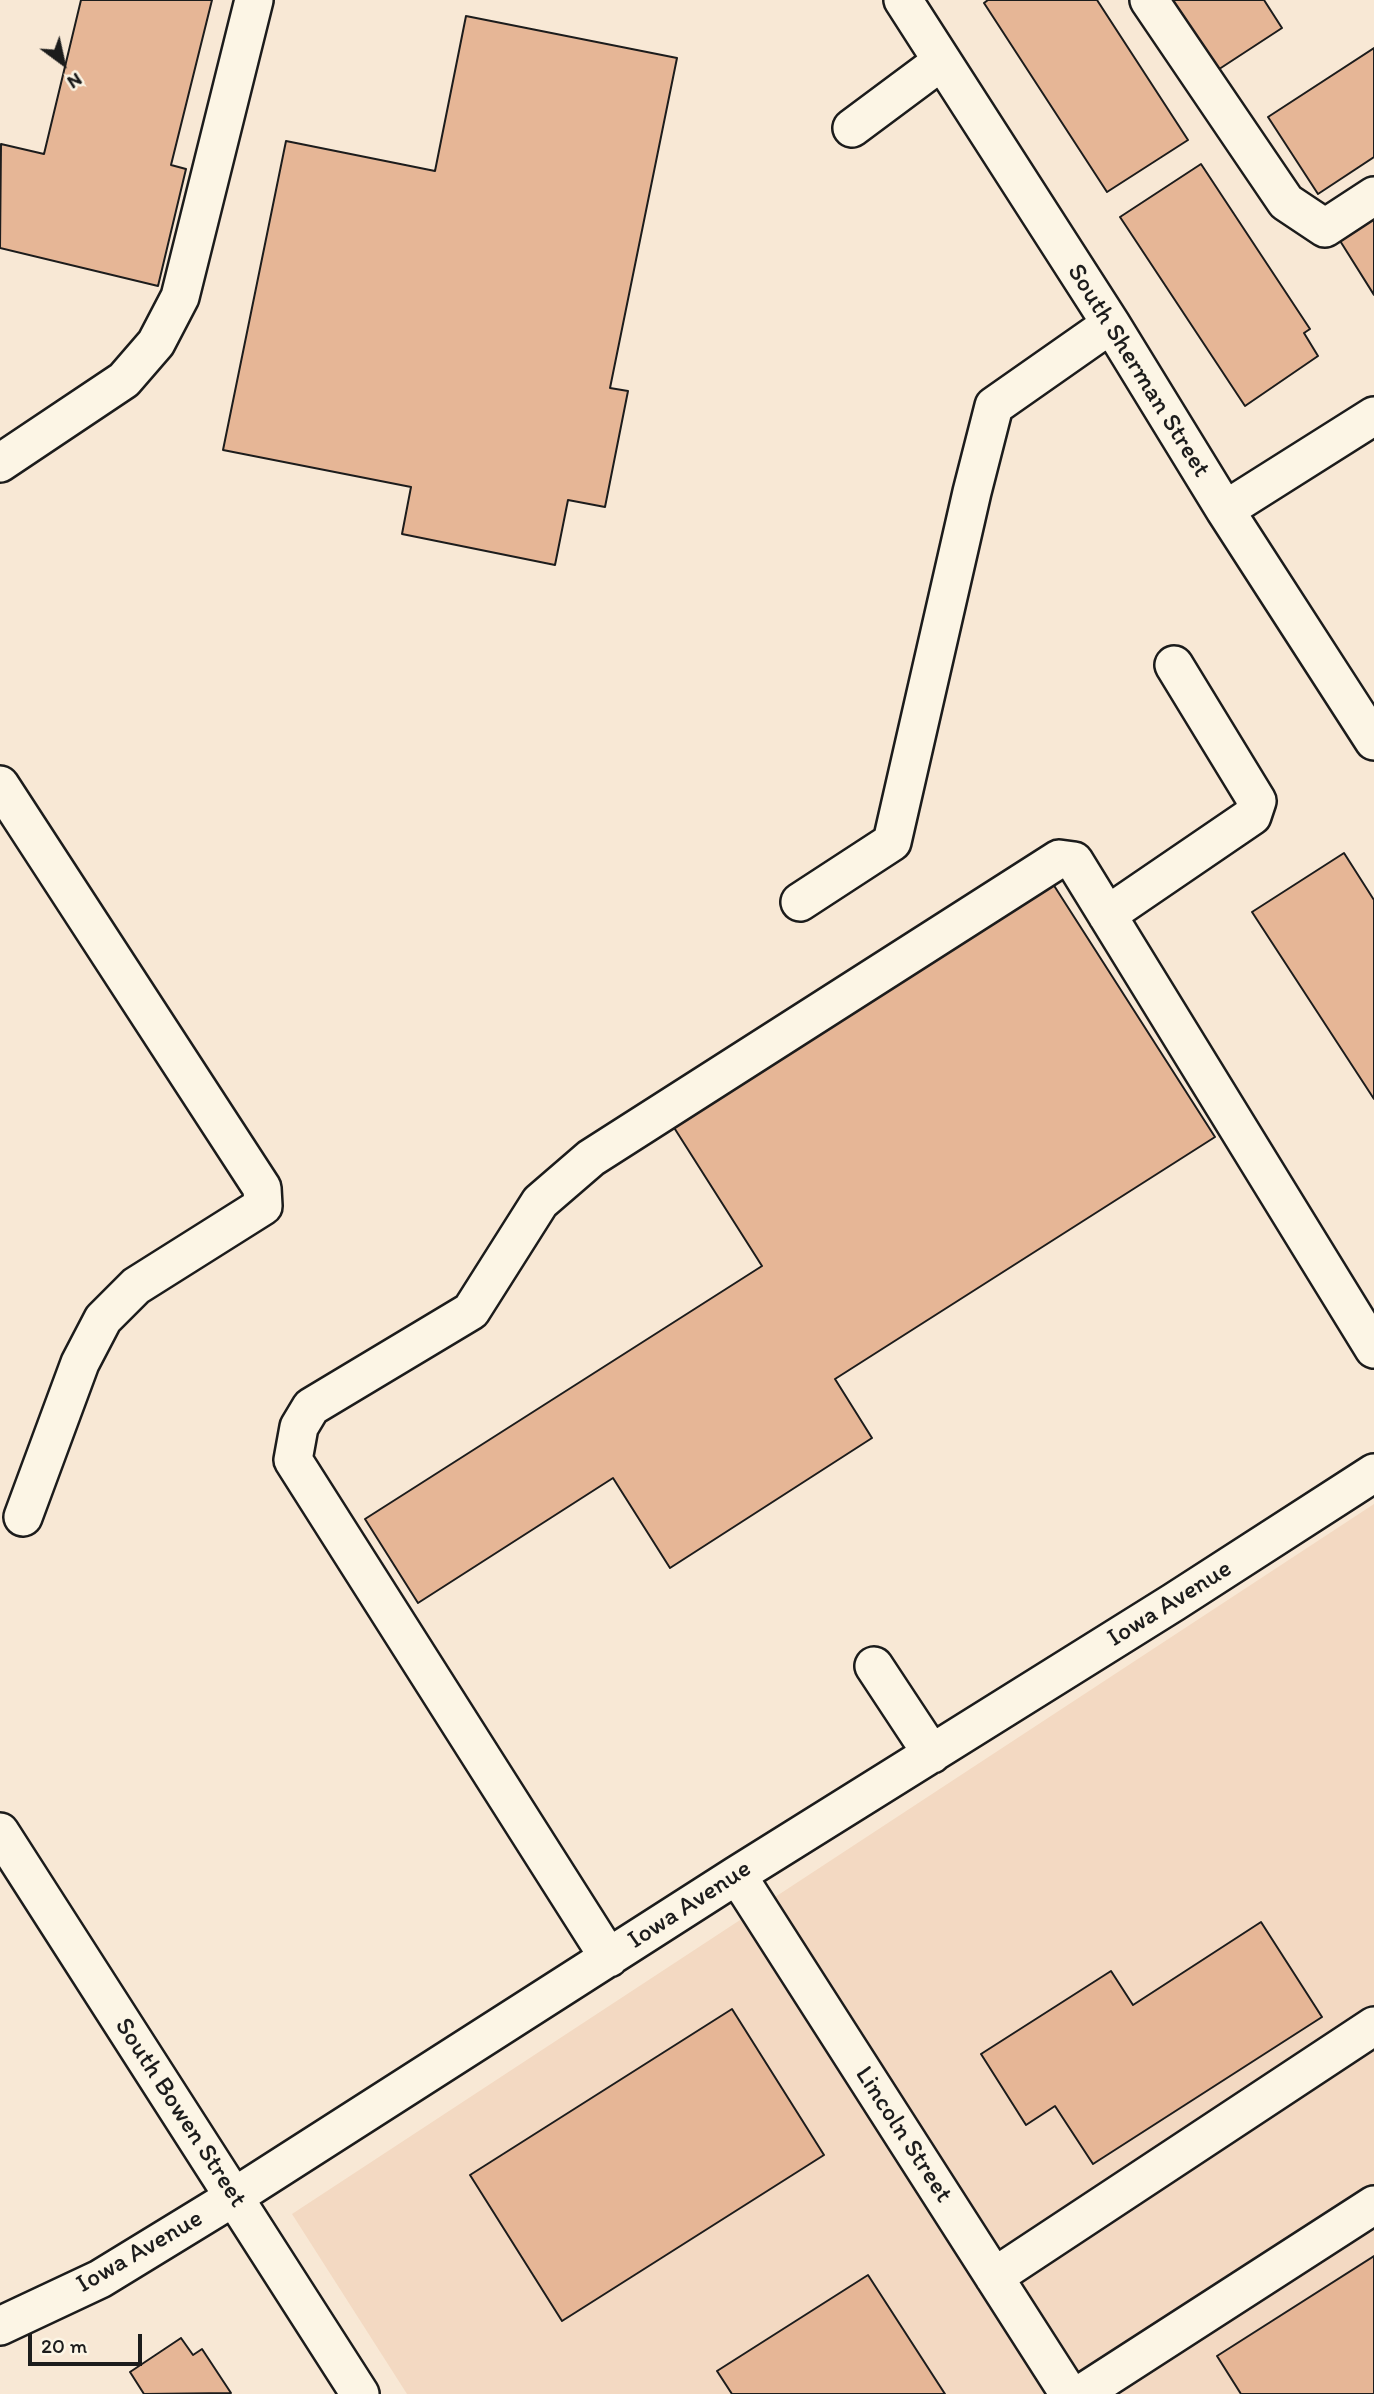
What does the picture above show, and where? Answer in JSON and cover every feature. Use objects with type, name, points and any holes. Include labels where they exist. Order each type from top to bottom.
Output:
[{"type":"street","points":[[0,463],[124,380],[156,342],[180,297],[254,0]]},
{"type":"street","name":"South Sherman Street","points":[[903,0],[1374,741]]},
{"type":"street","points":[[1149,0],[1286,202],[1325,228],[1374,196]]},
{"type":"street","points":[[852,128],[942,61]]},
{"type":"street","points":[[800,902],[892,842],[972,492],[995,406],[1111,324]]},
{"type":"street","points":[[1225,510],[1374,415]]},
{"type":"street","points":[[1107,915],[1252,816],[1256,801],[1174,665]]},
{"type":"street","points":[[0,785],[262,1188],[263,1206],[136,1286],[103,1319],[80,1363],[23,1517]]},
{"type":"street","points":[[609,1958],[293,1460],[299,1427],[311,1407],[471,1311],[540,1202],[591,1158],[1059,859],[1074,861],[1374,1349]]},
{"type":"street","name":"Iowa Avenue","points":[[0,2326],[100,2279],[234,2197],[737,1875],[1174,1602],[1374,1473]]},
{"type":"street","points":[[874,1665],[932,1754]]},
{"type":"street","name":"South Bowen Street","points":[[0,1832],[360,2394]]},
{"type":"street","name":"Lincoln Street","points":[[737,1875],[1069,2394]]},
{"type":"street","points":[[994,2277],[1374,2026]]},
{"type":"street","points":[[1081,2394],[1374,2205]]},
{"type":"shaded area","points":[[1374,1504],[1374,2394],[407,2394],[292,2214]]},
{"type":"building","points":[[81,0],[212,0],[171,165],[186,169],[158,286],[0,248],[1,144],[44,154]]},
{"type":"building","points":[[988,0],[1097,0],[1188,140],[1107,192],[984,3]]},
{"type":"building","points":[[1158,0],[1264,0],[1282,28],[1207,77]]},
{"type":"building","points":[[466,16],[677,58],[610,388],[628,391],[605,507],[568,500],[555,565],[402,534],[411,487],[223,450],[286,141],[435,171]]},
{"type":"building","points":[[1374,48],[1374,157],[1318,194],[1268,117]]},
{"type":"building","points":[[1201,164],[1310,329],[1304,333],[1318,356],[1245,406],[1120,217]]},
{"type":"building","points":[[1374,213],[1374,295],[1337,236]]},
{"type":"building","points":[[1344,853],[1374,900],[1374,1099],[1252,912]]},
{"type":"building","points":[[1053,884],[1215,1137],[835,1379],[872,1438],[670,1568],[613,1478],[418,1603],[365,1519],[762,1266],[673,1126]]},
{"type":"building","points":[[1261,1922],[1322,2017],[1093,2164],[1055,2106],[1026,2125],[981,2054],[1111,1971],[1133,2005]]},
{"type":"building","points":[[732,2009],[824,2155],[562,2321],[470,2175]]},
{"type":"building","points":[[1374,2256],[1374,2394],[1241,2394],[1217,2356]]},
{"type":"building","points":[[868,2275],[945,2394],[732,2394],[717,2371]]},
{"type":"building","points":[[181,2338],[193,2355],[202,2349],[231,2393],[144,2394],[130,2372]]}]
